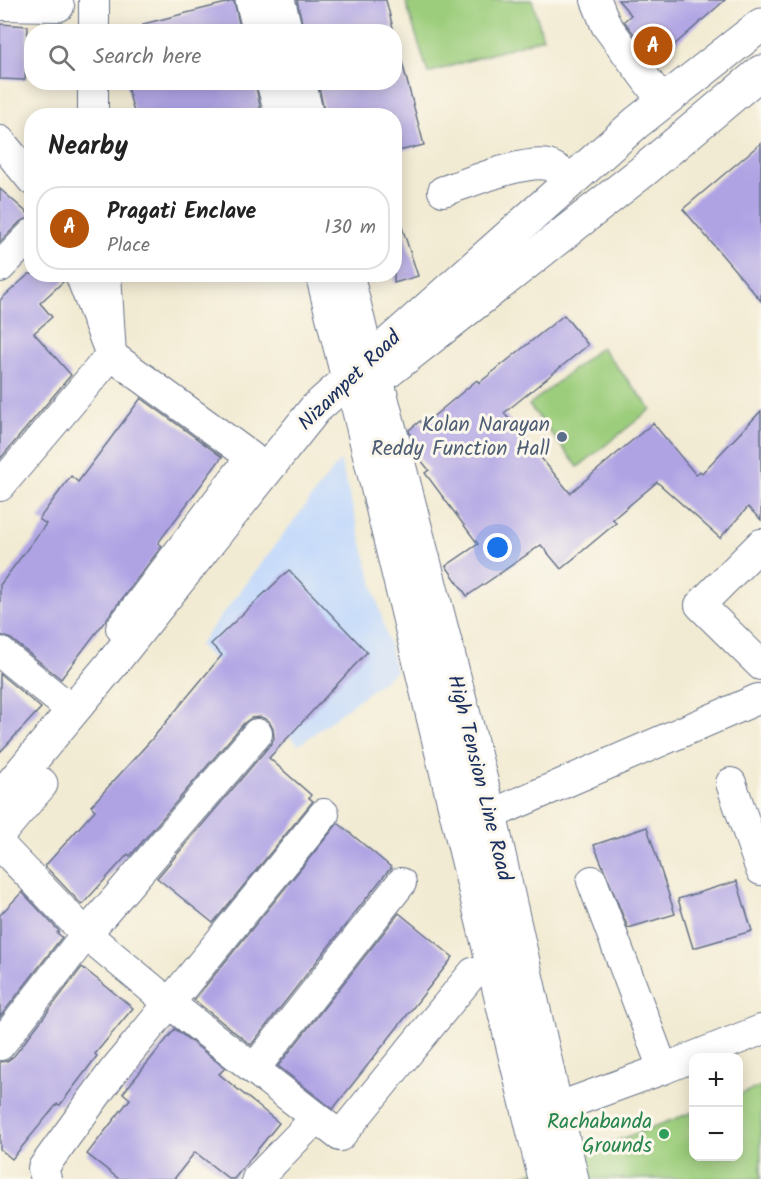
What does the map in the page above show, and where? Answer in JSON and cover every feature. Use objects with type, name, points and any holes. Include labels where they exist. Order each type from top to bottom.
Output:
[{"type":"main road","points":[[252,0],[258,24]]},
{"type":"main road","points":[[278,0],[284,24]]},
{"type":"main road","name":"Nizampet Road","points":[[0,832],[140,667],[306,444],[362,380],[571,181],[663,102],[761,25]]},
{"type":"main road","name":"Nizampet Road","points":[[0,798],[68,707],[315,409],[362,380],[642,172],[761,72]]},
{"type":"main road","points":[[275,90],[280,108]]},
{"type":"main road","points":[[301,90],[305,108]]},
{"type":"main road","points":[[326,282],[349,334]]},
{"type":"main road","name":"High Tension Line Road","points":[[346,282],[349,334],[443,695],[544,1179]]},
{"type":"main road","name":"High Tension Line Road","points":[[443,695],[490,815],[572,1179]]},
{"type":"street","points":[[94,0],[94,24]]},
{"type":"street","points":[[596,0],[606,25],[663,102]]},
{"type":"street","points":[[0,5],[59,6]]},
{"type":"street","points":[[93,90],[93,108]]},
{"type":"street","points":[[0,141],[24,170]]},
{"type":"street","points":[[443,191],[526,165],[548,165],[562,171],[571,181]]},
{"type":"street","points":[[0,267],[24,242]]},
{"type":"street","points":[[0,781],[68,707],[251,457],[111,355],[83,282]]},
{"type":"street","points":[[0,486],[111,355],[106,282]]},
{"type":"street","points":[[761,544],[700,605],[761,665]]},
{"type":"street","points":[[0,652],[68,707]]},
{"type":"street","points":[[490,815],[758,699]]},
{"type":"street","points":[[0,1045],[86,934],[257,734]]},
{"type":"street","points":[[731,783],[761,870]]},
{"type":"street","points":[[46,1179],[43,1167],[112,1073],[324,814]]},
{"type":"street","points":[[0,845],[86,934],[169,1003],[340,1136],[473,973]]},
{"type":"street","points":[[592,881],[663,1070]]},
{"type":"street","points":[[254,1070],[401,883]]},
{"type":"street","points":[[556,1108],[663,1070],[761,1030]]},
{"type":"street","points":[[257,1179],[316,1118]]},
{"type":"shaded area","points":[[340,460],[396,671],[299,745],[199,645]]},
{"type":"green space","points":[[416,0],[532,0],[543,38],[428,73],[406,3]]},
{"type":"green space","points":[[601,347],[651,409],[578,467],[529,405]]},
{"type":"green space","name":"Rachabanda Grounds","points":[[761,1086],[761,1179],[514,1179],[689,1113],[689,1161],[743,1161],[743,1093]]},
{"type":"building","points":[[297,0],[386,0],[392,24],[302,24]]},
{"type":"building","points":[[618,0],[725,0],[655,62],[624,21],[631,15]]},
{"type":"building","points":[[234,1],[239,24],[143,24]]},
{"type":"building","points":[[0,24],[24,26],[24,80],[0,79]]},
{"type":"building","points":[[402,62],[424,145],[402,150],[402,108],[323,108],[320,90],[402,90]]},
{"type":"building","points":[[128,90],[257,90],[260,108],[133,108]]},
{"type":"building","points":[[761,143],[761,301],[683,209]]},
{"type":"building","points":[[0,189],[24,210],[24,220],[0,242]]},
{"type":"building","points":[[402,227],[418,276],[402,281]]},
{"type":"building","points":[[24,278],[24,282],[63,282],[40,303],[52,317],[34,333],[71,375],[0,459],[0,300]]},
{"type":"building","points":[[564,315],[588,345],[504,413],[570,493],[653,423],[696,475],[700,471],[702,473],[761,411],[761,520],[748,507],[720,538],[657,482],[613,519],[616,523],[561,569],[541,545],[467,596],[446,566],[478,544],[425,473],[429,470],[416,454],[409,430],[420,421],[423,425],[477,380],[479,383]]},
{"type":"building","points":[[141,398],[222,457],[158,543],[162,546],[61,679],[11,639],[0,635],[0,585],[46,524],[39,519],[71,476],[78,482]]},
{"type":"building","points":[[289,570],[367,652],[269,758],[311,795],[309,798],[313,801],[213,923],[157,878],[270,745],[274,738],[269,721],[261,717],[251,718],[244,723],[130,856],[128,854],[82,905],[45,866],[95,810],[91,806],[152,739],[222,655],[211,644]]},
{"type":"building","points":[[0,674],[41,708],[0,752]]},
{"type":"building","points":[[338,823],[392,868],[251,1045],[194,1000]]},
{"type":"building","points":[[647,827],[675,914],[628,928],[594,845]]},
{"type":"building","points":[[737,881],[752,931],[693,948],[678,899]]},
{"type":"building","points":[[22,892],[62,937],[0,1017],[0,915]]},
{"type":"building","points":[[399,913],[453,957],[333,1109],[278,1066]]},
{"type":"building","points":[[82,967],[133,1008],[95,1054],[97,1056],[60,1105],[57,1104],[12,1159],[0,1149],[0,1062],[7,1061],[14,1056]]},
{"type":"building","points":[[175,1029],[225,1068],[219,1074],[279,1123],[234,1179],[229,1179],[195,1152],[174,1179],[119,1179],[87,1154],[130,1099],[123,1093]]},
{"type":"place","name":"Pragati Enclave","points":[[653,46]]},
{"type":"place","name":"Kolan Narayan Reddy Function Hall","points":[[562,437]]},
{"type":"place","name":"Rachabanda Grounds","points":[[664,1134]]}]
